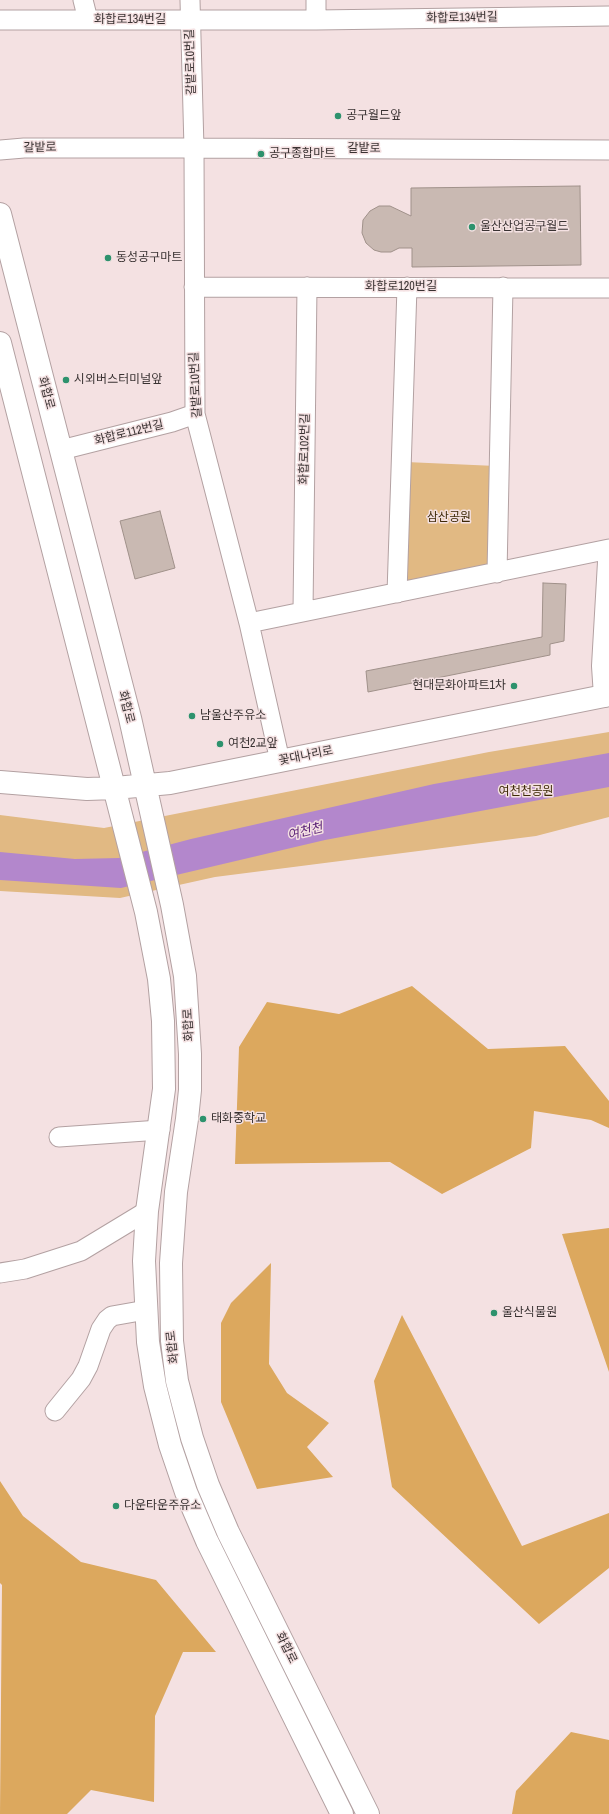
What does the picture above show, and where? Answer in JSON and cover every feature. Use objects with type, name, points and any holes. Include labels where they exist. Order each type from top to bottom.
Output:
[{"type":"main road","name":"화합로","points":[[0,214],[145,786],[172,905],[185,976],[190,1054],[187,1120],[172,1224],[170,1308],[177,1381],[192,1438],[208,1485],[228,1532],[368,1814]]},
{"type":"main road","name":"화합로","points":[[0,343],[154,946],[163,1021],[164,1089],[160,1130],[148,1211],[144,1261],[146,1310],[155,1386],[170,1445],[186,1492],[208,1541],[342,1814]]},
{"type":"main road","points":[[607,696],[603,666],[609,562]]},
{"type":"main road","name":"꽃대나리로","points":[[0,782],[87,789],[145,786],[280,761],[607,696]]},
{"type":"street","name":"화합로134번길","points":[[83,0],[88,20]]},
{"type":"street","name":"갈밭로10번길","points":[[190,0],[194,148],[195,414],[249,623],[280,761]]},
{"type":"street","points":[[316,0],[316,20]]},
{"type":"street","name":"화합로134번길","points":[[0,20],[316,20],[609,16]]},
{"type":"street","name":"갈밭로","points":[[0,150],[24,148],[609,150]]},
{"type":"street","name":"화합로120번길","points":[[194,287],[609,288]]},
{"type":"street","name":"화합로102번길","points":[[303,611],[307,287]]},
{"type":"street","points":[[397,593],[407,287]]},
{"type":"street","points":[[497,573],[503,287]]},
{"type":"street","name":"화합로112번길","points":[[61,450],[172,422],[195,414]]},
{"type":"street","points":[[249,623],[609,549]]},
{"type":"street","points":[[60,1137],[160,1130]]},
{"type":"street","points":[[0,1273],[25,1269],[81,1251],[148,1211]]},
{"type":"street","points":[[55,1411],[81,1379],[88,1366],[101,1329],[106,1320],[112,1316],[146,1310]]},
{"type":"green space","name":"삼산공원","points":[[406,462],[496,466],[493,570],[402,588]]},
{"type":"green space","name":"여천천공원","points":[[609,732],[609,817],[536,836],[215,877],[120,898],[0,891],[0,815],[104,828],[489,752]]},
{"type":"shaded area","points":[[412,986],[488,1049],[565,1046],[609,1101],[609,1128],[591,1120],[534,1111],[531,1148],[442,1194],[390,1162],[235,1164],[239,1047],[267,1002],[339,1014]]},
{"type":"shaded area","points":[[609,1228],[609,1372],[562,1234]]},
{"type":"shaded area","points":[[271,1263],[269,1364],[287,1393],[329,1423],[307,1447],[333,1477],[257,1489],[221,1402],[221,1323],[231,1303]]},
{"type":"shaded area","points":[[402,1315],[522,1546],[609,1513],[609,1568],[539,1624],[392,1487],[374,1381]]},
{"type":"shaded area","points":[[0,1481],[23,1516],[81,1562],[156,1580],[216,1652],[183,1652],[155,1716],[154,1802],[91,1790],[67,1814],[0,1814],[2,1585],[0,1583]]},
{"type":"shaded area","points":[[571,1732],[609,1740],[609,1814],[512,1814],[516,1791]]},
{"type":"water","name":"여천천","points":[[609,753],[609,787],[325,840],[121,888],[0,880],[0,852],[75,859],[119,858],[191,839],[434,784]]},
{"type":"building","name":"울산산업공구월드","points":[[580,186],[581,265],[412,267],[412,248],[399,248],[391,252],[374,250],[366,243],[362,233],[363,220],[370,211],[379,206],[390,206],[411,216],[411,188]]},
{"type":"building","points":[[160,511],[175,568],[135,579],[120,521]]},
{"type":"building","points":[[543,583],[566,584],[564,641],[550,644],[550,655],[368,692],[366,671],[542,637]]},
{"type":"place","name":"공구월드앞","points":[[338,116]]},
{"type":"place","name":"공구종합마트","points":[[261,154]]},
{"type":"place","name":"울산산업공구월드","points":[[472,227]]},
{"type":"place","name":"동성공구마트","points":[[108,258]]},
{"type":"place","name":"시외버스터미널앞","points":[[66,380]]},
{"type":"place","name":"현대문화아파트1차","points":[[514,686]]},
{"type":"place","name":"남울산주유소","points":[[192,716]]},
{"type":"place","name":"여천2교앞","points":[[220,744]]},
{"type":"place","name":"태화중학교","points":[[203,1119]]},
{"type":"place","name":"울산식물원","points":[[494,1313]]},
{"type":"place","name":"다운타운주유소","points":[[116,1506]]}]
